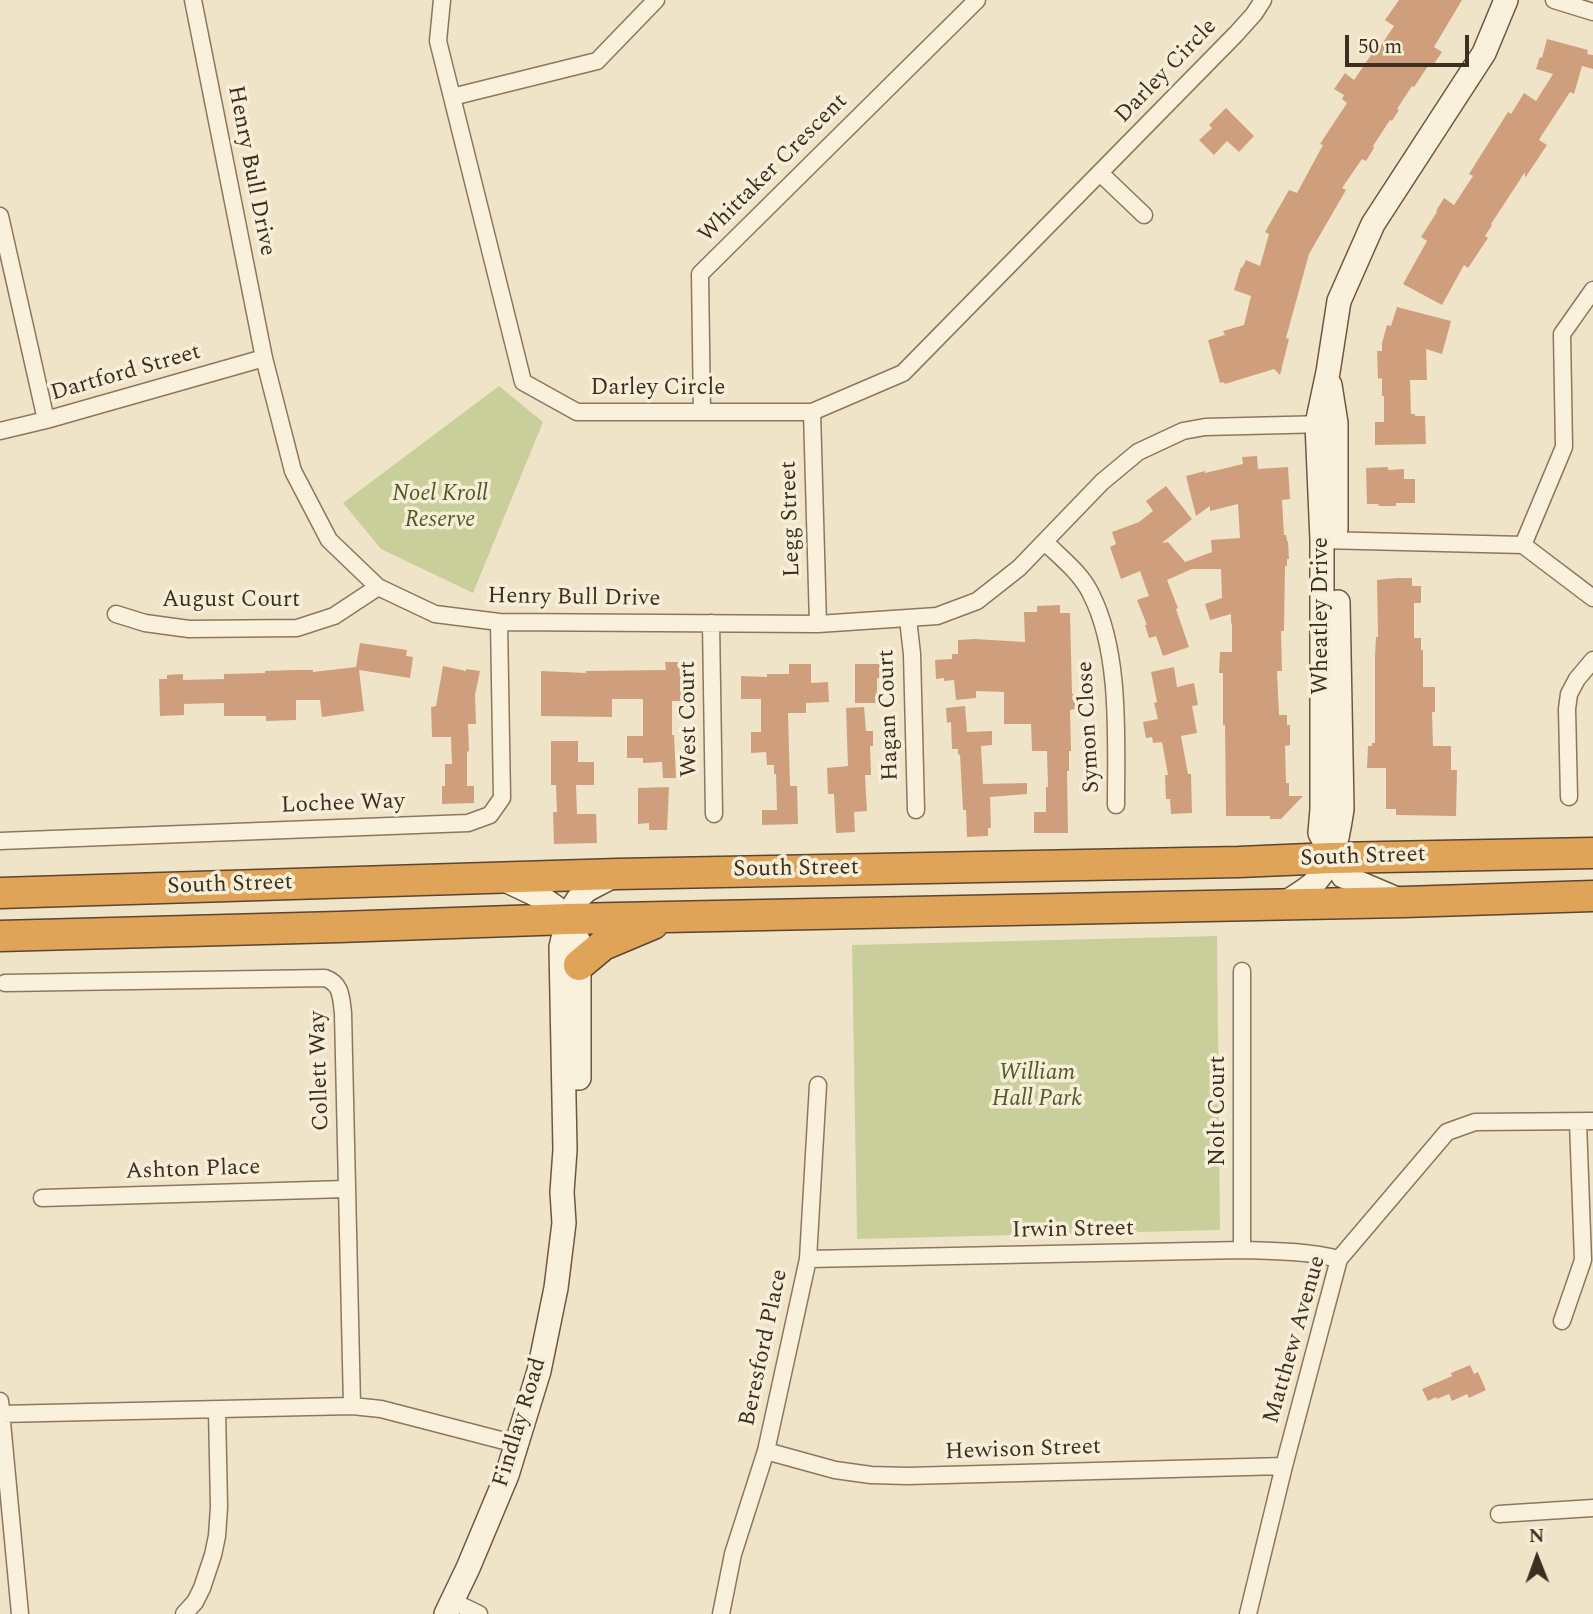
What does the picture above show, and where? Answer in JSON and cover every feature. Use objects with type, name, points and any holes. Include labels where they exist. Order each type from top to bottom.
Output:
[{"type":"highway","name":"South Street","points":[[6,889],[1593,853]]},
{"type":"highway","name":"South Street","points":[[0,936],[339,928],[568,919],[1593,896]]},
{"type":"highway","points":[[579,965],[603,945],[669,918]]},
{"type":"main road","name":"Wheatley Drive","points":[[1404,902],[1343,876],[1320,833],[1329,540],[1328,372],[1339,301],[1373,224],[1484,53],[1506,0]]},
{"type":"main road","points":[[1285,904],[1316,881],[1332,858]]},
{"type":"main road","name":"Findlay Road","points":[[449,1608],[507,1475],[536,1381],[556,1288],[564,1223],[561,947],[568,919],[576,902],[588,890],[617,874]]},
{"type":"main road","points":[[500,878],[538,896],[568,919]]},
{"type":"main road","name":"Findlay Road","points":[[564,1223],[575,1189],[579,1149],[579,942],[568,919]]},
{"type":"street","name":"Henry Bull Drive","points":[[193,0],[264,358],[293,471],[328,540],[378,587],[435,614],[499,622],[710,624],[818,624],[937,617],[977,601],[1019,568],[1102,482],[1138,452],[1183,431],[1205,427],[1327,424]]},
{"type":"street","name":"Darley Circle","points":[[442,0],[438,41],[523,382],[577,412],[812,412],[903,373],[1236,34],[1264,0]]},
{"type":"street","points":[[452,97],[597,61],[656,0]]},
{"type":"street","name":"Whittaker Crescent","points":[[702,412],[700,274],[977,0]]},
{"type":"street","points":[[1554,0],[1593,12]]},
{"type":"street","points":[[1100,173],[1144,215]]},
{"type":"street","points":[[0,216],[46,420]]},
{"type":"street","points":[[1523,545],[1563,447],[1562,334],[1593,290]]},
{"type":"street","name":"Dartford Street","points":[[0,431],[264,358]]},
{"type":"street","name":"Legg Street","points":[[812,412],[818,624]]},
{"type":"street","points":[[1329,540],[1523,545],[1593,598]]},
{"type":"street","name":"Symon Close","points":[[1045,542],[1072,568],[1091,593],[1106,632],[1114,677],[1116,805]]},
{"type":"street","name":"August Court","points":[[116,614],[145,623],[189,629],[297,628],[334,616],[378,587]]},
{"type":"street","name":"Hagan Court","points":[[908,619],[912,654],[915,810]]},
{"type":"street","name":"Lochee Way","points":[[0,841],[468,823],[490,815],[502,798],[499,622]]},
{"type":"street","name":"West Court","points":[[710,624],[714,814]]},
{"type":"street","points":[[1569,797],[1569,695],[1577,679],[1593,660]]},
{"type":"street","name":"Nolt Court","points":[[1242,971],[1242,1250]]},
{"type":"street","name":"Collett Way","points":[[5,984],[325,978],[340,989],[343,1013],[352,1406]]},
{"type":"street","name":"Beresford Place","points":[[721,1614],[733,1554],[766,1451],[808,1259],[818,1085]]},
{"type":"street","name":"Matthew Avenue","points":[[1248,1614],[1339,1259],[1447,1132],[1475,1122],[1585,1122]]},
{"type":"street","points":[[1562,1321],[1583,1260],[1585,1122]]},
{"type":"street","name":"Ashton Place","points":[[42,1198],[346,1189]]},
{"type":"street","name":"Irwin Street","points":[[808,1259],[1242,1250],[1293,1251],[1339,1259]]},
{"type":"street","points":[[16,1614],[1,1408],[217,1410],[352,1406],[382,1409],[516,1444]]},
{"type":"street","points":[[184,1614],[195,1602],[202,1588],[217,1536],[217,1410]]},
{"type":"street","name":"Hewison Street","points":[[766,1451],[835,1470],[895,1476],[1284,1466]]},
{"type":"street","points":[[1500,1514],[1593,1508]]},
{"type":"street","points":[[449,1608],[479,1614]]},
{"type":"green space","name":"Noel Kroll Reserve","points":[[499,386],[543,422],[473,593],[381,549],[343,503]]},
{"type":"green space","name":"William Hall Park","points":[[1217,936],[1220,1230],[857,1239],[852,945]]},
{"type":"building","points":[[1399,0],[1462,0],[1434,47],[1442,52],[1433,65],[1430,63],[1414,87],[1412,86],[1366,161],[1362,159],[1342,188],[1346,190],[1309,254],[1286,338],[1289,339],[1280,375],[1274,369],[1225,384],[1220,383],[1208,340],[1225,335],[1223,331],[1244,325],[1251,296],[1234,290],[1241,267],[1246,260],[1260,266],[1269,234],[1265,232],[1289,190],[1297,193],[1323,145],[1320,144],[1347,103],[1342,99],[1344,95],[1334,89],[1345,73],[1354,80],[1375,49],[1378,50],[1394,26],[1385,20]]},
{"type":"building","points":[[1547,39],[1588,50],[1587,54],[1593,55],[1593,69],[1582,66],[1574,94],[1570,92],[1539,140],[1547,145],[1525,178],[1525,172],[1491,224],[1485,236],[1488,238],[1468,268],[1464,265],[1442,305],[1403,284],[1427,241],[1421,237],[1444,198],[1454,205],[1473,176],[1469,174],[1508,112],[1511,114],[1524,93],[1536,101],[1553,74],[1536,69]]},
{"type":"building","points":[[1226,108],[1254,136],[1239,152],[1227,141],[1214,155],[1199,140],[1212,128],[1209,125]]},
{"type":"building","points":[[1397,307],[1451,321],[1442,354],[1426,349],[1427,380],[1410,380],[1411,414],[1425,416],[1426,444],[1375,445],[1375,422],[1384,422],[1384,396],[1382,378],[1378,379],[1377,351],[1382,351],[1387,325],[1391,326]]},
{"type":"building","points":[[1257,456],[1258,469],[1288,467],[1290,499],[1282,500],[1284,535],[1288,541],[1289,559],[1285,566],[1284,631],[1281,631],[1282,671],[1277,671],[1279,715],[1287,715],[1287,725],[1290,725],[1290,745],[1285,746],[1289,796],[1303,796],[1281,819],[1270,819],[1270,816],[1226,816],[1223,673],[1219,673],[1220,652],[1232,652],[1232,624],[1231,614],[1210,620],[1205,604],[1222,598],[1221,569],[1192,569],[1167,580],[1189,647],[1163,656],[1156,636],[1149,638],[1137,600],[1149,596],[1140,571],[1121,579],[1110,547],[1116,544],[1112,532],[1139,522],[1153,511],[1146,501],[1166,486],[1192,519],[1162,543],[1168,542],[1185,562],[1212,552],[1211,540],[1240,538],[1238,504],[1210,511],[1210,506],[1196,516],[1186,476],[1243,464],[1242,457]]},
{"type":"building","points":[[1388,467],[1388,470],[1404,469],[1404,479],[1415,479],[1415,503],[1396,503],[1396,506],[1367,504],[1366,468]]},
{"type":"building","points":[[1412,578],[1412,586],[1421,586],[1421,603],[1414,603],[1414,638],[1421,638],[1423,687],[1435,687],[1435,712],[1432,712],[1433,746],[1451,746],[1451,770],[1457,770],[1456,816],[1396,815],[1396,809],[1386,809],[1386,768],[1367,768],[1368,746],[1375,743],[1377,580]]},
{"type":"building","points":[[1060,605],[1060,613],[1070,613],[1072,694],[1075,694],[1075,709],[1070,710],[1068,833],[1034,833],[1034,812],[1046,812],[1047,751],[1032,751],[1031,724],[1004,724],[1004,692],[976,691],[976,698],[956,700],[954,680],[936,679],[935,660],[952,659],[952,654],[958,654],[958,640],[1025,642],[1024,612],[1037,612],[1037,606]]},
{"type":"building","points":[[360,643],[407,650],[406,656],[413,657],[410,678],[359,670],[364,711],[322,717],[320,700],[296,700],[296,720],[266,721],[266,716],[224,716],[224,703],[184,704],[184,715],[160,716],[159,679],[167,679],[167,675],[183,674],[183,680],[224,679],[224,674],[293,670],[313,672],[356,667]]},
{"type":"building","points":[[665,662],[683,662],[683,673],[686,673],[686,701],[672,701],[676,778],[663,778],[662,762],[643,763],[643,758],[627,758],[627,736],[643,736],[643,699],[612,699],[612,717],[541,716],[541,671],[586,673],[666,670]]},
{"type":"building","points":[[789,664],[811,664],[811,683],[828,682],[829,702],[806,703],[806,713],[788,713],[790,786],[797,786],[798,824],[762,825],[762,810],[777,810],[776,774],[774,765],[767,765],[766,752],[751,753],[751,732],[761,732],[761,699],[741,699],[741,676],[789,674]]},
{"type":"building","points":[[855,664],[880,664],[877,703],[855,703]]},
{"type":"building","points":[[443,666],[480,671],[475,695],[476,724],[468,724],[467,786],[474,786],[474,803],[442,804],[445,764],[452,764],[451,737],[432,737],[431,707],[436,706]]},
{"type":"building","points":[[1174,667],[1177,687],[1194,683],[1198,705],[1192,706],[1197,733],[1181,736],[1188,774],[1191,774],[1192,813],[1171,814],[1170,799],[1166,799],[1165,775],[1168,775],[1162,742],[1153,743],[1152,737],[1146,738],[1143,722],[1158,719],[1151,672]]},
{"type":"building","points":[[965,706],[967,732],[992,731],[992,745],[981,746],[983,784],[1027,783],[1027,794],[990,797],[991,828],[988,828],[988,836],[967,837],[960,755],[958,749],[952,749],[951,722],[947,723],[946,708]]},
{"type":"building","points":[[864,707],[866,731],[873,731],[873,746],[870,746],[871,775],[865,775],[867,811],[854,812],[855,832],[836,833],[834,794],[828,794],[827,768],[848,766],[846,708]]},
{"type":"building","points":[[551,741],[578,741],[578,762],[594,762],[594,785],[576,785],[577,814],[596,814],[597,843],[554,844],[553,812],[557,812],[556,785],[551,785]]},
{"type":"building","points":[[669,787],[667,830],[649,830],[649,823],[638,824],[638,788]]},
{"type":"building","points":[[1470,1365],[1474,1374],[1478,1372],[1486,1390],[1469,1398],[1467,1394],[1452,1401],[1449,1394],[1428,1401],[1422,1389]]}]
